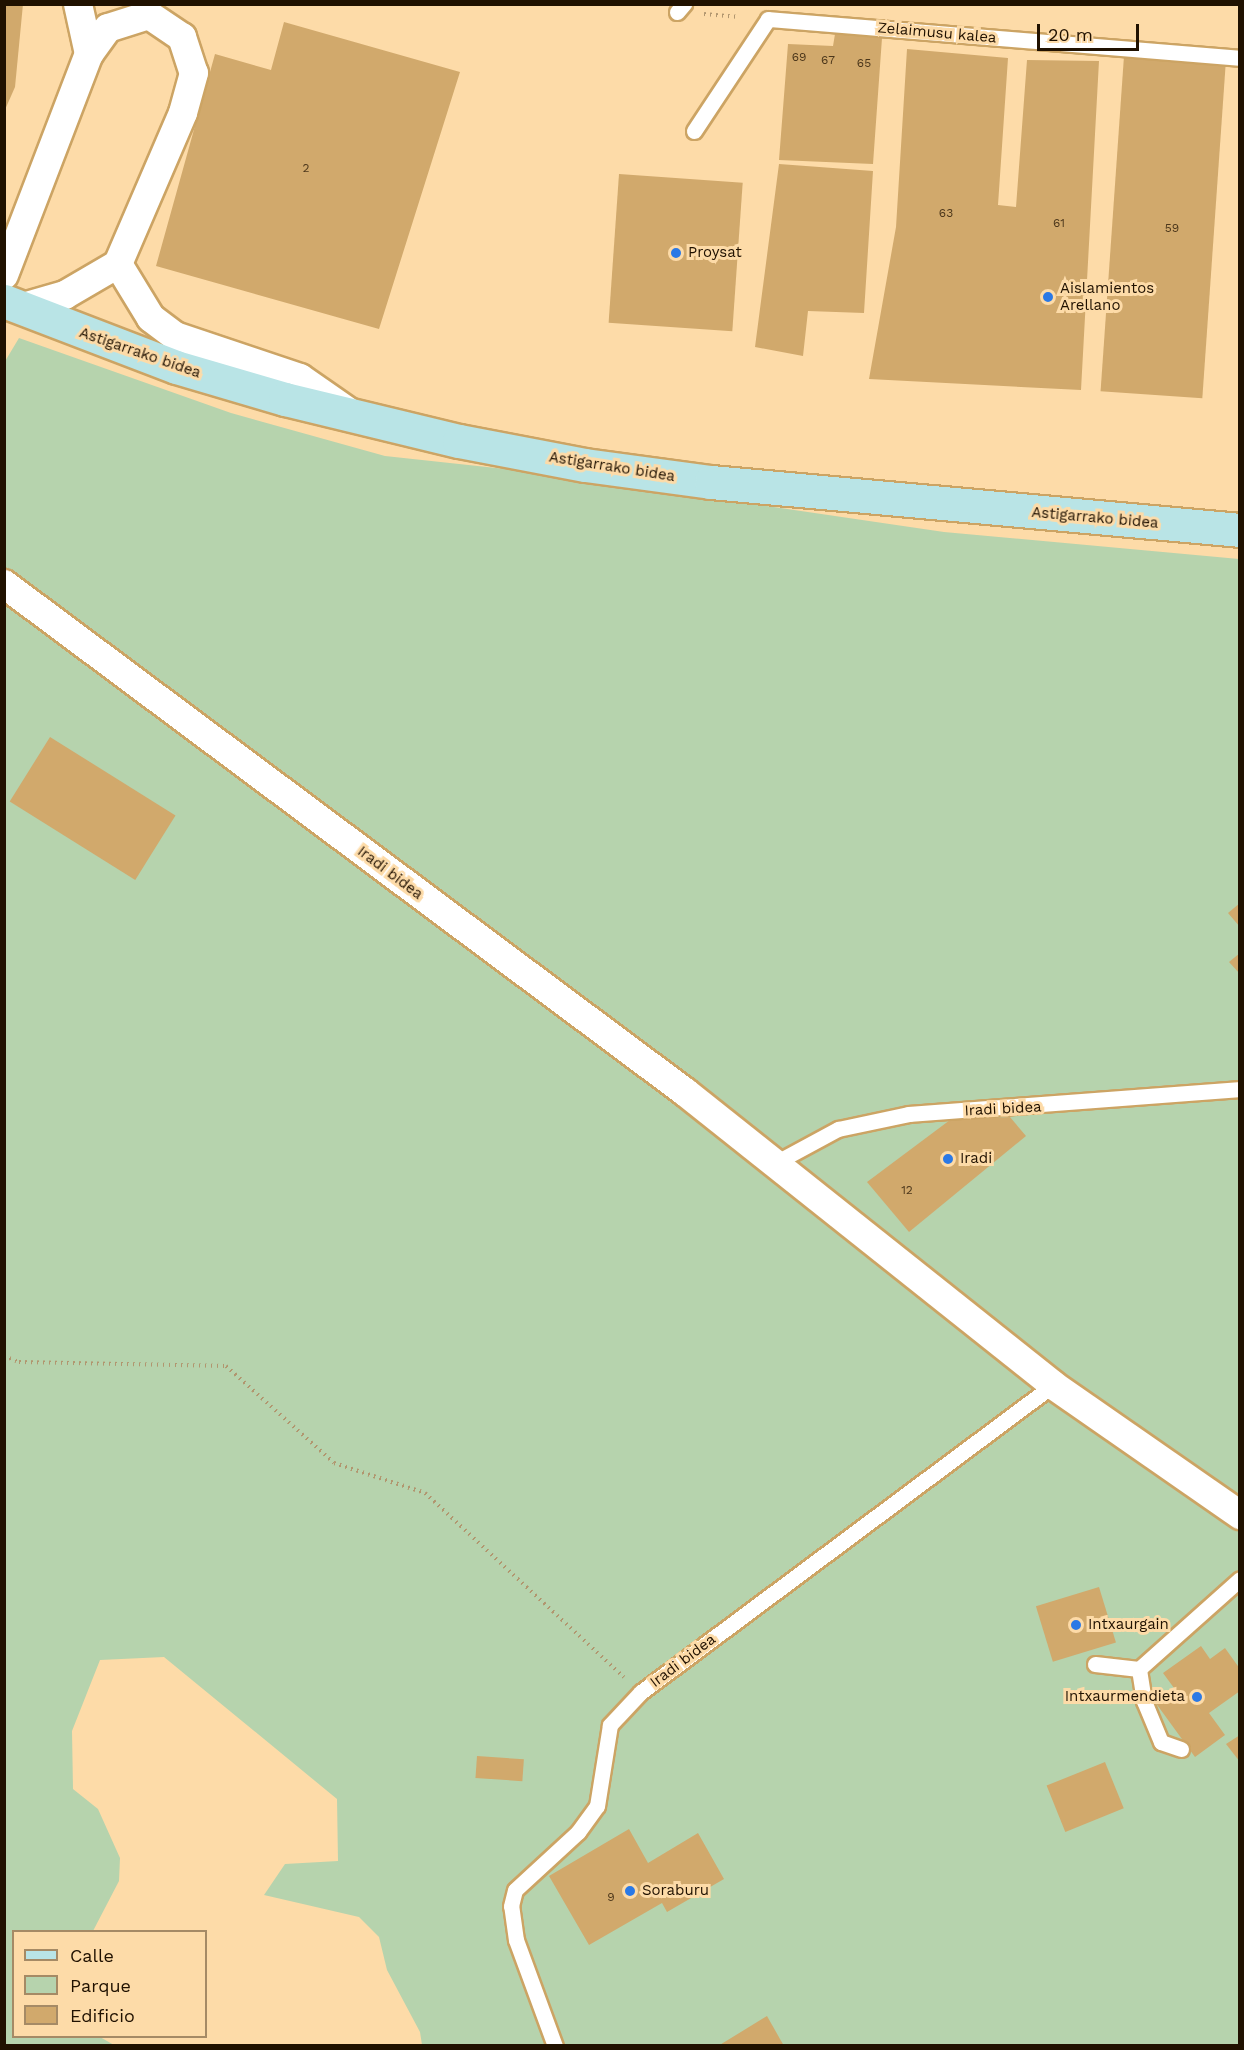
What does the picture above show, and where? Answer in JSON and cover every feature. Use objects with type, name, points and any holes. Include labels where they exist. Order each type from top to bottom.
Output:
[{"type":"main road","name":"Astigarrako bidea","points":[[12,305],[176,367],[355,417],[585,465],[711,482],[1239,530]]},
{"type":"street","points":[[78,4],[89,54]]},
{"type":"street","points":[[10,249],[89,54],[108,28],[147,10],[182,37],[194,74],[183,113],[118,264],[65,295],[12,305]]},
{"type":"street","points":[[118,264],[152,318],[175,336],[300,378],[355,417]]},
{"type":"street","name":"Iradi bidea","points":[[4,584],[775,1163],[1053,1385],[1239,1515]]},
{"type":"lane","name":"Zelaimusu kalea","points":[[768,19],[1239,58]]},
{"type":"lane","points":[[694,131],[768,19]]},
{"type":"lane","name":"Iradi bidea","points":[[775,1163],[838,1129],[909,1114],[1239,1089]]},
{"type":"lane","name":"Iradi bidea","points":[[555,2046],[516,1940],[511,1906],[515,1890],[579,1832],[597,1806],[610,1725],[641,1692],[1053,1385]]},
{"type":"lane","points":[[1095,1664],[1139,1669],[1239,1579]]},
{"type":"lane","points":[[1139,1669],[1144,1701],[1161,1742],[1181,1749]]},
{"type":"path","points":[[681,8],[768,19]]},
{"type":"path","points":[[4,1356],[19,1362],[226,1366],[334,1462],[425,1493],[641,1692]]},
{"type":"green space","points":[[19,338],[231,413],[385,456],[542,473],[944,532],[1239,559],[1239,2045],[422,2045],[420,2032],[387,1970],[379,1937],[359,1917],[264,1895],[285,1864],[338,1861],[337,1799],[164,1657],[100,1660],[72,1731],[73,1789],[98,1809],[120,1858],[119,1881],[94,1930],[12,1930],[12,2038],[102,2038],[114,2045],[5,2046],[4,363]]},
{"type":"building","points":[[4,4],[23,4],[15,87],[4,112]]},
{"type":"building","points":[[284,22],[460,72],[379,329],[156,266],[215,54],[271,70]]},
{"type":"building","points":[[835,34],[882,38],[873,164],[779,160],[788,44],[833,46]]},
{"type":"building","points":[[907,49],[1008,58],[998,205],[1016,207],[1027,60],[1099,61],[1081,390],[869,379],[896,227]]},
{"type":"building","points":[[1124,56],[1226,63],[1202,398],[1101,391]]},
{"type":"building","points":[[779,164],[873,171],[864,313],[808,311],[803,356],[755,347]]},
{"type":"building","name":"Proysat","points":[[619,174],[743,183],[732,331],[609,323]]},
{"type":"building","points":[[50,737],[176,815],[135,880],[10,801]]},
{"type":"building","points":[[1240,903],[1240,927],[1228,913]]},
{"type":"building","points":[[1240,953],[1240,974],[1229,962]]},
{"type":"building","name":"Iradi","points":[[1010,1117],[1026,1136],[909,1232],[867,1182],[950,1120]]},
{"type":"building","name":"Intxaurgain","points":[[1099,1587],[1116,1642],[1053,1662],[1036,1606]]},
{"type":"building","name":"Intxaurmendieta","points":[[1201,1646],[1210,1659],[1225,1648],[1240,1669],[1240,1691],[1209,1713],[1225,1735],[1195,1757],[1155,1702],[1174,1688],[1163,1673]]},
{"type":"building","points":[[1240,1735],[1240,1762],[1226,1744]]},
{"type":"building","points":[[477,1756],[524,1759],[522,1781],[475,1778]]},
{"type":"building","points":[[1105,1762],[1124,1808],[1065,1832],[1047,1786]]},
{"type":"building","name":"Soraburu","points":[[629,1829],[648,1863],[698,1833],[724,1879],[667,1912],[662,1903],[589,1945],[549,1876]]},
{"type":"building","points":[[767,2016],[784,2046],[718,2046]]},
{"type":"place","name":"Proysat","points":[[676,253]]},
{"type":"place","name":"Aislamientos Arellano","points":[[1048,297]]},
{"type":"place","name":"Iradi","points":[[948,1159]]},
{"type":"place","name":"Intxaurgain","points":[[1076,1625]]},
{"type":"place","name":"Intxaurmendieta","points":[[1197,1697]]},
{"type":"place","name":"Soraburu","points":[[630,1891]]}]
